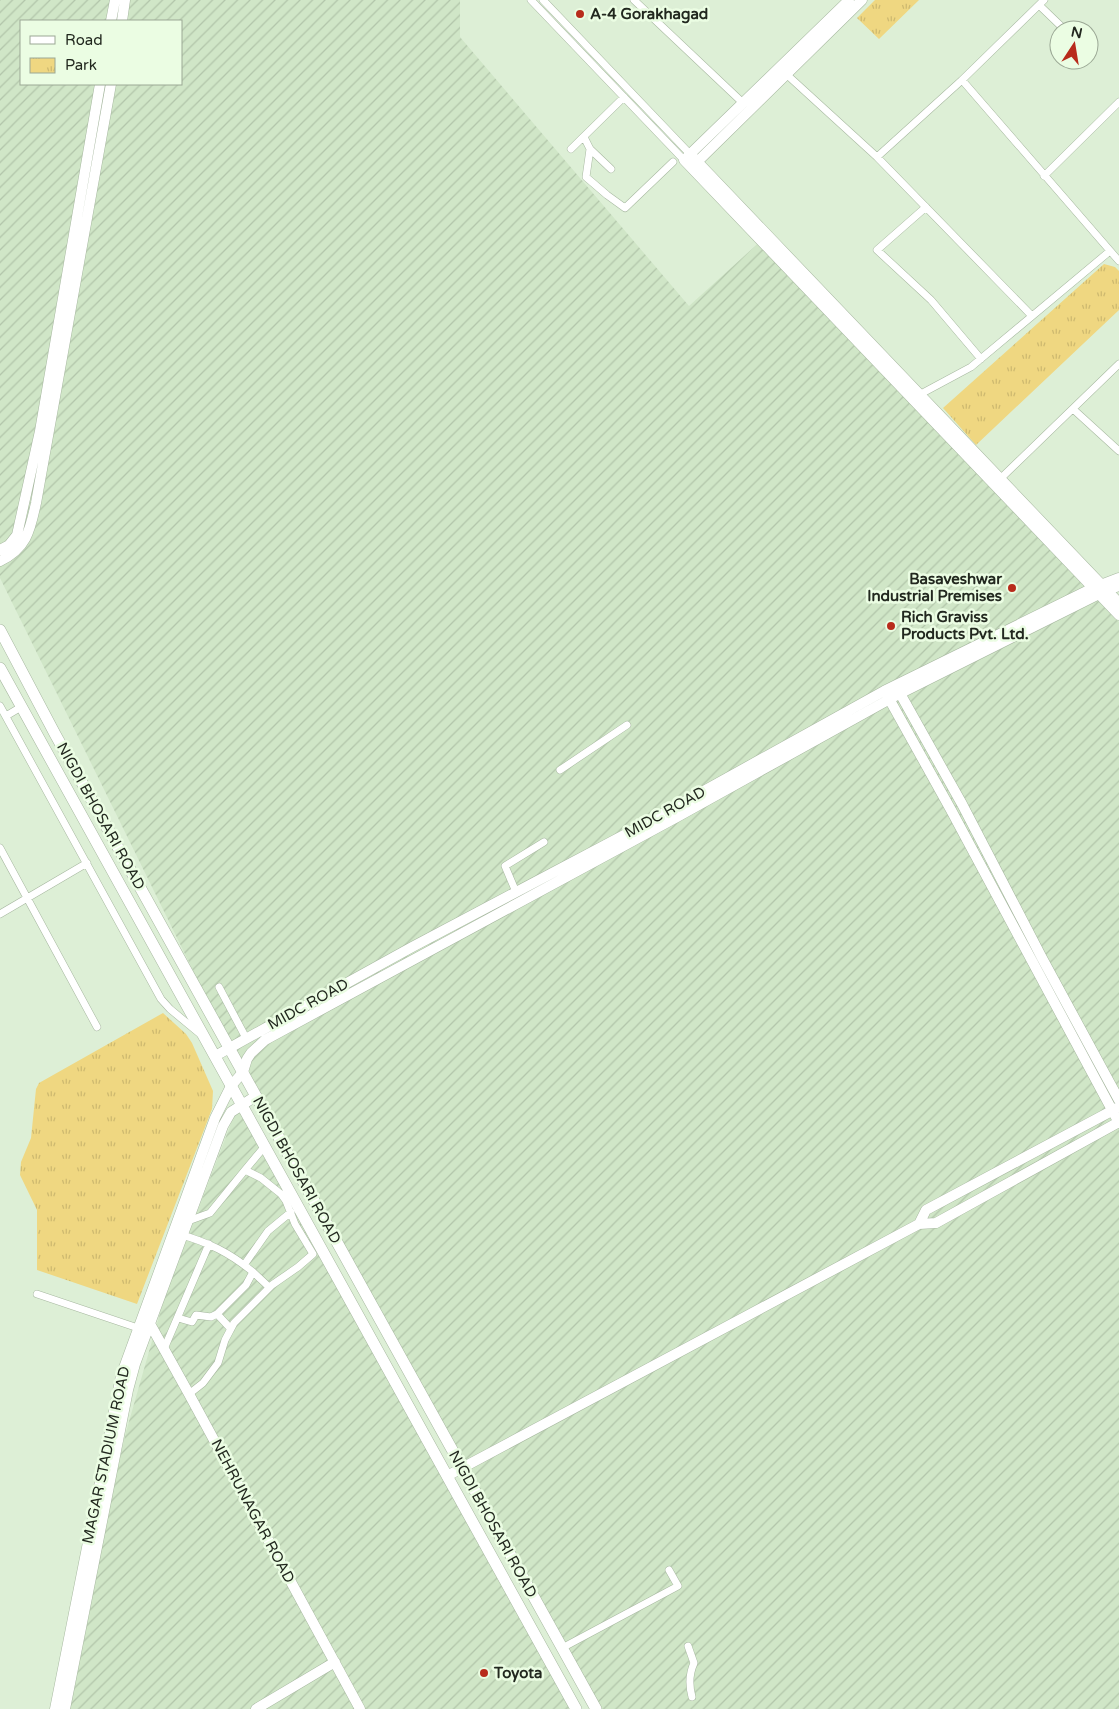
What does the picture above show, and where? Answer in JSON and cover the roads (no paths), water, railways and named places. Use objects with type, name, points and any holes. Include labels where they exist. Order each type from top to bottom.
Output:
[{"type":"main road","name":"NIGDI BHOSARI ROAD","points":[[0,630],[55,734],[596,1709]]},
{"type":"main road","name":"NIGDI BHOSARI ROAD","points":[[0,668],[265,1146],[286,1194],[447,1476],[576,1709]]},
{"type":"street","points":[[111,20],[114,0]]},
{"type":"street","points":[[122,20],[126,0]]},
{"type":"street","points":[[531,0],[624,97],[691,161]]},
{"type":"street","points":[[543,0],[691,161],[1100,589],[1119,615]]},
{"type":"street","points":[[634,0],[743,103]]},
{"type":"street","points":[[691,161],[743,103],[783,71],[849,0]]},
{"type":"street","points":[[691,161],[783,71],[862,0]]},
{"type":"street","points":[[877,157],[962,80],[1042,2],[1057,20]]},
{"type":"street","points":[[783,71],[877,157],[1032,316]]},
{"type":"street","points":[[962,80],[1119,261]]},
{"type":"street","points":[[0,550],[9,545],[16,535],[40,431],[100,85]]},
{"type":"street","points":[[0,561],[11,556],[26,538],[36,503],[111,85]]},
{"type":"street","points":[[571,149],[624,97]]},
{"type":"street","points":[[1044,176],[1119,102]]},
{"type":"street","points":[[584,137],[590,149],[611,169]]},
{"type":"street","points":[[590,149],[586,177],[607,196],[625,208],[673,162]]},
{"type":"street","points":[[926,207],[877,250],[930,300],[981,358]]},
{"type":"street","points":[[916,396],[970,367],[1110,251]]},
{"type":"street","points":[[998,482],[1119,364]]},
{"type":"street","points":[[1073,409],[1119,451]]},
{"type":"street","points":[[574,867],[897,689],[1119,578]]},
{"type":"street","points":[[1100,589],[1119,586]]},
{"type":"street","points":[[1100,589],[1119,603]]},
{"type":"street","points":[[897,689],[962,804],[1119,1100]]},
{"type":"street","points":[[447,1476],[919,1224],[936,1223],[1119,1122],[1116,1109],[887,695]]},
{"type":"street","points":[[0,706],[161,1000],[170,1010],[205,1038]]},
{"type":"street","points":[[6,716],[22,707]]},
{"type":"street","points":[[560,770],[627,725]]},
{"type":"street","points":[[516,892],[505,866],[544,842]]},
{"type":"street","points":[[0,848],[97,1027]]},
{"type":"street","points":[[0,914],[87,863]]},
{"type":"street","name":"MIDC ROAD","points":[[215,1056],[516,892],[574,867]]},
{"type":"street","name":"MAGAR STADIUM ROAD","points":[[64,1709],[128,1390],[215,1118],[231,1086],[243,1072],[251,1053],[265,1040],[442,943],[574,867]]},
{"type":"street","points":[[219,987],[246,1038]]},
{"type":"street","name":"MAGAR STADIUM ROAD","points":[[54,1709],[118,1388],[126,1361],[144,1313],[178,1234],[188,1221],[223,1126],[231,1112],[256,1096]]},
{"type":"street","points":[[919,1224],[926,1210],[1116,1109]]},
{"type":"street","points":[[188,1221],[210,1213],[265,1146]]},
{"type":"street","points":[[189,1394],[203,1383],[218,1363],[225,1340],[234,1323],[269,1287],[313,1254],[295,1224],[286,1194],[245,1170]]},
{"type":"street","points":[[244,1265],[268,1231],[291,1212]]},
{"type":"street","points":[[178,1234],[209,1244],[227,1253],[253,1272],[269,1287]]},
{"type":"street","points":[[164,1349],[209,1244]]},
{"type":"street","points":[[178,1318],[192,1322],[196,1315],[211,1317],[217,1314],[246,1285],[253,1272]]},
{"type":"street","points":[[37,1294],[138,1328]]},
{"type":"street","name":"NEHRUNAGAR ROAD","points":[[144,1313],[360,1709]]},
{"type":"street","points":[[217,1314],[231,1329]]},
{"type":"street","points":[[562,1648],[678,1586],[669,1570]]},
{"type":"street","points":[[688,1646],[693,1655],[694,1662],[691,1669],[689,1687],[692,1697]]},
{"type":"street","points":[[256,1709],[335,1662]]},
{"type":"place","name":"A-4 Gorakhagad","points":[[580,14]]},
{"type":"place","name":"Basaveshwar Industrial Premises","points":[[1012,588]]},
{"type":"place","name":"Rich Graviss Products Pvt. Ltd.","points":[[891,626]]},
{"type":"place","name":"Toyota","points":[[484,1673]]}]
